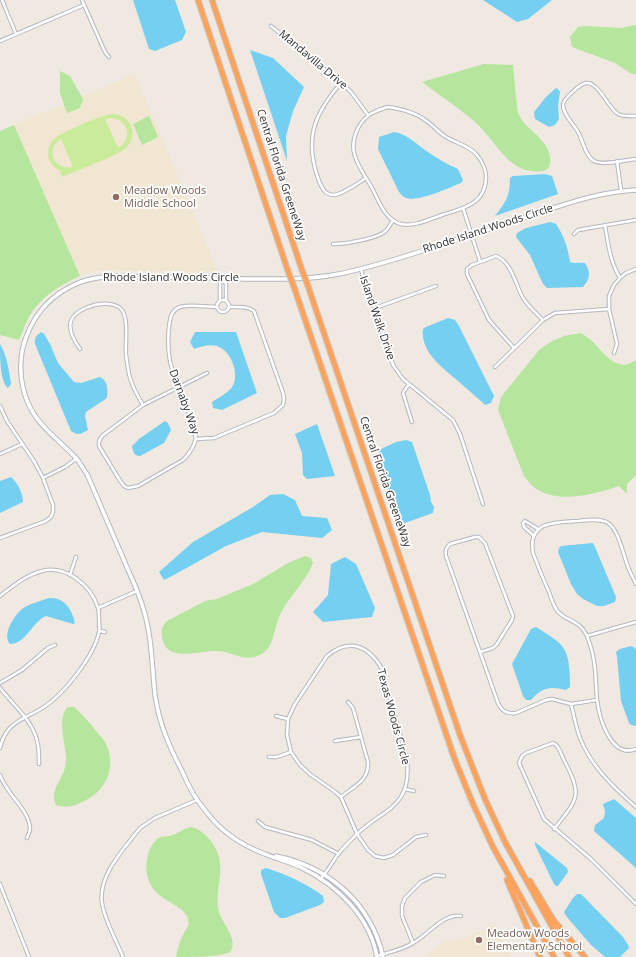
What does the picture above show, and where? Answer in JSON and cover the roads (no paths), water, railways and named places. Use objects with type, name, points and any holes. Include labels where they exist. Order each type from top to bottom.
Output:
[{"type":"highway","name":"Central Florida GreeneWay","points":[[198,0],[288,271],[455,760],[493,848],[554,957]]},
{"type":"highway","name":"Central Florida GreeneWay","points":[[212,0],[460,735],[485,799],[516,863],[570,957]]},
{"type":"highway","points":[[485,799],[543,903],[568,938],[585,957]]},
{"type":"highway","points":[[493,848],[540,957]]},
{"type":"street","points":[[2,0],[16,34]]},
{"type":"street","points":[[82,0],[105,52],[109,57]]},
{"type":"street","points":[[0,41],[84,5]]},
{"type":"street","name":"Mandavilla Drive","points":[[271,26],[341,82],[351,92],[368,115]]},
{"type":"street","points":[[341,82],[330,95],[317,117],[313,131],[312,151],[314,166],[322,190],[327,194],[333,195],[340,193],[366,178]]},
{"type":"street","points":[[636,116],[626,116],[613,110],[597,88],[591,83],[586,83],[581,86],[565,99],[563,106],[578,131],[588,155],[592,159],[601,163],[636,159]]},
{"type":"street","points":[[388,107],[400,108],[425,119],[446,137],[469,148],[477,154],[486,173],[486,184],[479,199],[463,208],[419,223],[402,224],[393,220],[385,212],[355,155],[353,145],[356,134],[361,123],[368,115],[388,107]]},
{"type":"street","points":[[617,161],[621,190]]},
{"type":"street","name":"Rhode Island Woods Circle","points":[[377,956],[376,950],[360,916],[345,898],[321,878],[300,867],[263,854],[244,845],[224,832],[197,800],[168,745],[162,728],[156,696],[147,621],[137,591],[87,474],[76,459],[37,420],[29,405],[22,384],[21,362],[24,343],[32,323],[44,306],[60,292],[77,283],[96,277],[122,276],[223,280],[328,276],[361,269],[471,235],[576,200],[621,190],[636,190]]},
{"type":"street","points":[[463,208],[480,261]]},
{"type":"street","points":[[334,244],[356,242],[384,233],[393,220]]},
{"type":"street","points":[[574,234],[578,230],[636,220]]},
{"type":"street","points":[[605,225],[613,267],[620,278]]},
{"type":"street","points":[[514,348],[489,320],[467,274],[467,269],[480,261],[496,256],[502,259],[508,265],[519,291],[525,300],[543,320]]},
{"type":"street","name":"Island Walk Drive","points":[[361,269],[366,288],[375,308],[393,365],[400,376],[456,424],[483,504]]},
{"type":"street","points":[[614,353],[617,344],[609,309],[609,296],[614,285],[620,278],[636,269]]},
{"type":"street","points":[[217,307],[217,303],[220,301],[220,283],[223,280],[226,283],[226,301],[229,307]]},
{"type":"street","points":[[375,308],[436,286]]},
{"type":"street","points":[[220,301],[226,301]]},
{"type":"street","points":[[80,349],[75,342],[70,327],[74,316],[90,306],[103,303],[112,304],[119,307],[126,320],[126,356],[130,376],[134,389],[143,405]]},
{"type":"street","name":"Darnaby Way","points":[[187,306],[217,307],[220,312],[224,313],[229,307],[245,307],[254,311],[283,392],[283,405],[274,413],[214,438],[196,439],[192,417],[178,387],[168,354],[170,319],[173,312],[179,308],[187,306]]},
{"type":"street","points":[[495,367],[543,320],[555,313],[609,309]]},
{"type":"street","points":[[196,439],[194,447],[183,460],[138,486],[128,488],[124,486],[100,446],[99,441],[102,436],[143,405],[207,373]]},
{"type":"street","points":[[409,384],[403,393],[412,422]]},
{"type":"street","points":[[0,406],[7,421],[34,461],[43,478],[53,505],[51,517],[46,521],[0,538]]},
{"type":"street","points":[[0,454],[22,444]]},
{"type":"street","points":[[43,478],[65,467],[76,459]]},
{"type":"street","points":[[636,584],[615,530],[609,523],[595,520],[550,523],[538,529],[534,536],[531,544],[533,553],[555,608],[566,617],[577,622],[587,636],[593,658],[597,700],[601,717],[608,734],[614,745],[620,750],[627,752],[636,749]]},
{"type":"street","points":[[534,536],[524,527],[523,523],[525,521],[528,522],[538,529]]},
{"type":"street","points":[[480,652],[493,648],[497,644],[513,616],[485,543],[479,537],[475,537],[450,544],[445,551],[480,652],[498,703],[501,709],[504,712],[516,713],[546,700],[552,699],[571,704],[597,700]]},
{"type":"street","points":[[70,575],[76,556]]},
{"type":"street","points":[[0,596],[16,583],[42,571],[54,570],[70,575],[78,579],[88,589],[98,608],[100,631],[84,664],[72,681],[44,706],[15,723],[1,739],[0,748]]},
{"type":"street","points":[[98,608],[137,591]]},
{"type":"street","points":[[587,636],[636,622]]},
{"type":"street","points":[[100,631],[105,632]]},
{"type":"street","points":[[0,683],[22,670],[48,648],[55,645]]},
{"type":"street","name":"Texas Woods Circle","points":[[321,878],[325,875],[339,854],[357,834],[393,808],[405,789],[408,774],[406,760],[382,670],[376,660],[366,650],[356,646],[343,647],[334,650],[327,656],[295,704],[288,719],[287,734],[291,752],[300,765],[311,775],[341,796]]},
{"type":"street","points":[[0,688],[25,717],[32,729],[38,744],[39,764]]},
{"type":"street","points":[[348,702],[353,708],[368,762],[368,770],[364,778],[341,796],[357,834],[368,850],[375,856],[384,858],[393,855],[416,837],[426,835]]},
{"type":"street","points":[[571,704],[580,738],[588,753],[599,770],[614,788],[636,807]]},
{"type":"street","points":[[276,716],[288,719]]},
{"type":"street","points":[[335,741],[361,737]]},
{"type":"street","points":[[554,828],[570,809],[574,801],[576,791],[575,781],[558,746],[553,743],[549,743],[526,753],[522,756],[519,763],[541,815],[554,828],[591,859],[636,904]]},
{"type":"street","points":[[269,757],[277,757],[291,752]]},
{"type":"street","points":[[0,776],[6,788],[25,813],[29,821],[30,829],[27,838]]},
{"type":"street","points":[[405,789],[414,791]]},
{"type":"street","points":[[123,957],[102,903],[102,887],[106,877],[140,828],[155,818],[197,800]]},
{"type":"street","points":[[258,821],[264,827],[312,840],[339,854]]},
{"type":"street","name":"Rhode Island Woods Circle","points":[[263,854],[307,865],[342,887],[360,906],[372,927],[383,955]]},
{"type":"street","points":[[413,943],[402,916],[402,906],[405,898],[426,879],[435,875],[444,876]]},
{"type":"street","points":[[0,884],[29,957]]},
{"type":"street","points":[[377,956],[401,949],[413,943],[440,922],[455,915],[461,916]]},
{"type":"street","points":[[376,950],[383,955]]},
{"type":"water","points":[[133,0],[175,0],[186,32],[182,40],[155,51],[149,49]]},
{"type":"water","points":[[483,0],[552,0],[528,19],[517,22]]},
{"type":"water","points":[[250,50],[273,58],[304,87],[293,111],[286,136],[287,161]]},
{"type":"water","points":[[556,88],[560,92],[558,105],[559,119],[555,125],[549,127],[535,119],[534,112],[546,97]]},
{"type":"water","points":[[394,132],[407,137],[437,158],[458,169],[463,180],[461,183],[423,197],[409,199],[403,197],[399,192],[378,149],[379,137]]},
{"type":"water","points":[[545,174],[552,176],[558,194],[495,216],[507,198],[510,178],[513,176]]},
{"type":"water","points":[[550,222],[556,224],[561,233],[567,247],[570,262],[585,263],[587,266],[589,275],[583,287],[547,288],[543,284],[530,255],[516,237],[517,233],[526,228]]},
{"type":"water","points":[[448,318],[455,320],[459,326],[494,396],[491,403],[485,405],[446,371],[434,359],[425,345],[423,329]]},
{"type":"water","points":[[41,332],[50,344],[58,363],[74,382],[81,383],[100,377],[106,383],[107,398],[86,412],[85,416],[88,430],[78,434],[71,431],[35,344],[36,337]]},
{"type":"water","points":[[195,332],[236,332],[257,393],[222,410],[213,408],[212,402],[232,387],[235,377],[234,366],[225,351],[218,346],[208,346],[194,349],[190,342]]},
{"type":"water","points":[[0,344],[4,353],[11,384],[8,388],[5,385],[2,375]]},
{"type":"water","points":[[165,421],[168,423],[171,430],[164,443],[140,456],[135,454],[132,446],[139,439]]},
{"type":"water","points":[[317,424],[335,476],[307,479],[303,475],[302,453],[295,434]]},
{"type":"water","points":[[406,440],[412,442],[431,502],[434,507],[433,513],[402,524],[396,514],[379,460],[379,450],[396,442]]},
{"type":"water","points":[[11,477],[19,488],[23,502],[0,513],[0,481]]},
{"type":"water","points":[[283,494],[295,500],[302,516],[327,518],[332,530],[322,538],[262,532],[226,546],[164,580],[159,572],[193,542],[253,507],[270,495]]},
{"type":"water","points":[[593,543],[616,597],[615,602],[604,606],[597,606],[583,599],[577,594],[571,584],[558,552],[561,546]]},
{"type":"water","points":[[345,557],[356,564],[375,608],[372,617],[323,622],[313,612],[328,595],[331,564]]},
{"type":"water","points":[[49,598],[54,598],[63,602],[72,613],[75,623],[73,624],[46,616],[37,623],[25,637],[16,643],[10,644],[7,635],[8,629],[18,613],[28,606]]},
{"type":"water","points":[[536,627],[555,640],[564,649],[569,662],[570,687],[566,690],[551,688],[543,690],[531,700],[526,700],[523,696],[512,664],[531,629]]},
{"type":"water","points":[[631,646],[636,650],[636,726],[629,723],[621,701],[616,652],[620,649]]},
{"type":"water","points":[[614,799],[636,818],[636,868],[594,831],[595,825],[604,818],[605,811],[603,804]]},
{"type":"water","points":[[535,842],[567,868],[568,872],[558,886],[554,884],[535,845]]},
{"type":"water","points":[[266,868],[289,876],[310,887],[323,896],[324,902],[320,905],[285,918],[280,918],[274,912],[261,874],[261,870]]},
{"type":"water","points":[[577,894],[581,894],[623,937],[629,948],[620,957],[605,957],[591,945],[566,916],[564,912]]},
{"type":"place","name":"Meadow Woods Middle School","points":[[116,197]]},
{"type":"place","name":"Meadow Woods Elementary School","points":[[479,940]]}]
